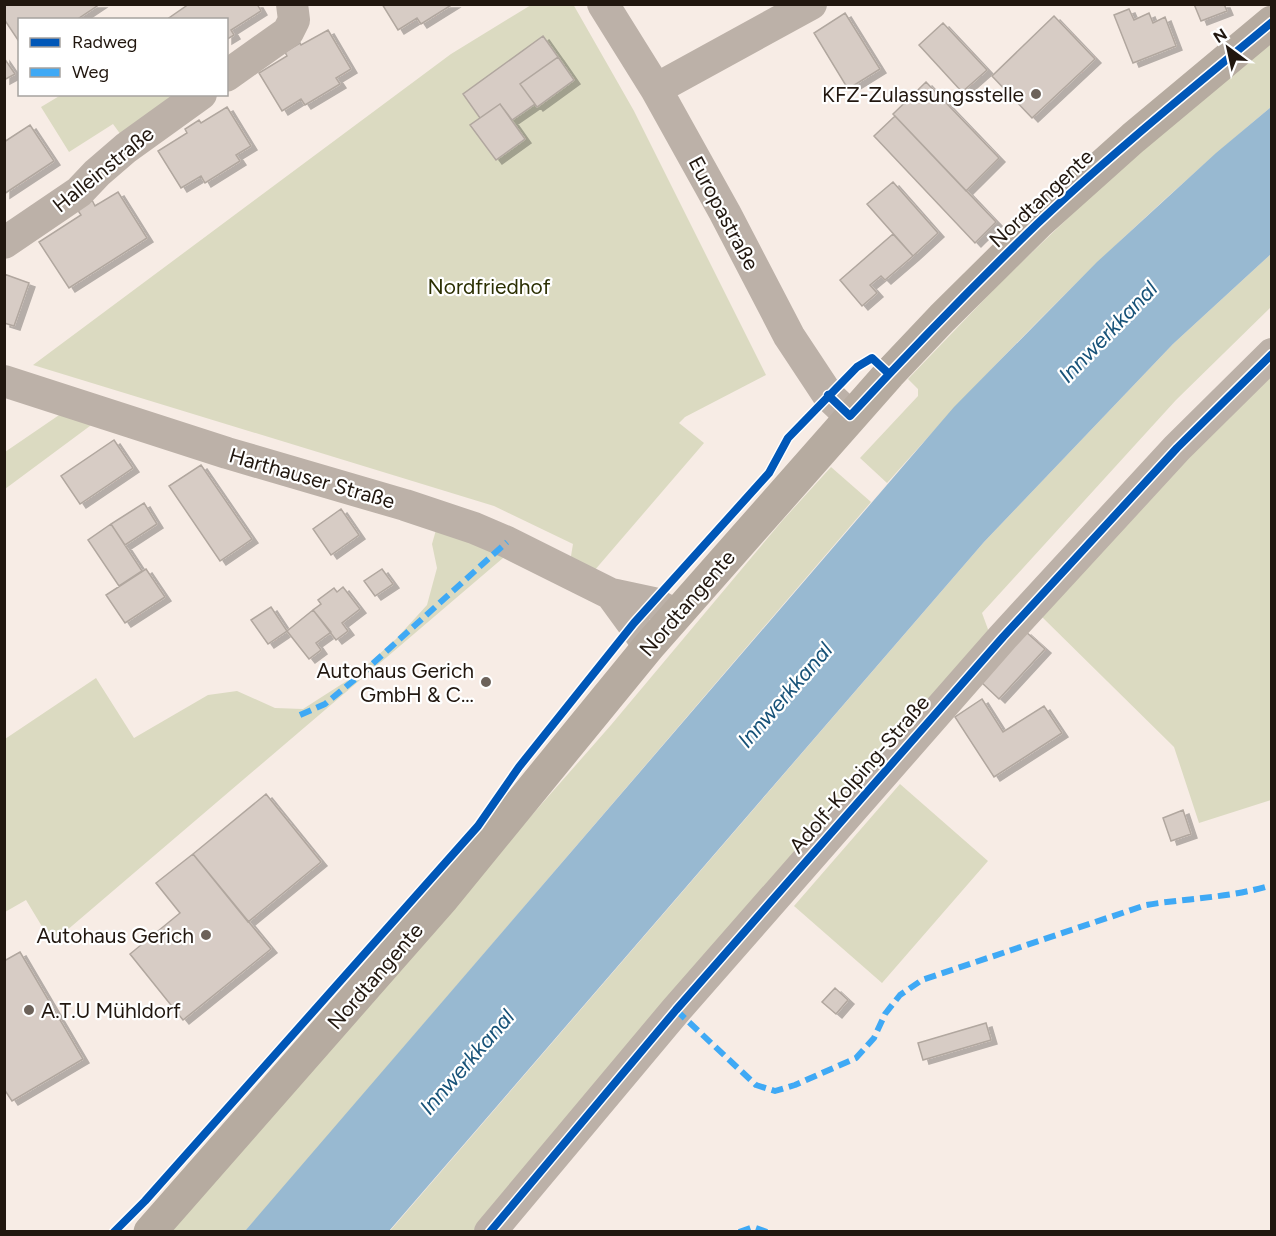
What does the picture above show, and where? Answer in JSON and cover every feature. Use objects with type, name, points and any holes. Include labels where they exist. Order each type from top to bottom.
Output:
[{"type":"main road","name":"Nordtangente","points":[[150,1232],[443,898],[649,646],[850,416],[942,318],[1038,223],[1133,138],[1272,22]]},
{"type":"street","points":[[228,75],[288,32],[294,20],[292,4]]},
{"type":"street","name":"Europastraße","points":[[603,4],[656,89],[725,213],[789,336],[828,395],[850,416]]},
{"type":"street","points":[[656,89],[811,4]]},
{"type":"street","name":"Halleinstraße","points":[[4,243],[79,192],[97,172],[126,148],[198,96]]},
{"type":"street","name":"Adolf-Kolping-Straße","points":[[489,1232],[676,1010],[1003,637],[1177,448],[1272,354]]},
{"type":"street","name":"Harthauser Straße","points":[[4,381],[227,453],[405,505],[474,528],[611,594],[653,603],[676,615]]},
{"type":"street","name":"Harthauser Straße","points":[[611,594],[649,646]]},
{"type":"green space","name":"Nordfriedhof","points":[[573,4],[634,111],[766,375],[685,417],[679,423],[704,443],[594,571],[570,562],[573,544],[494,506],[33,365],[451,54],[531,5]]},
{"type":"green space","points":[[1271,39],[1271,107],[1120,241],[1024,335],[887,483],[860,458],[918,396],[918,389],[908,379],[1003,280],[1109,179]]},
{"type":"green space","points":[[59,96],[180,96],[121,135],[113,124],[69,152],[41,107]]},
{"type":"green space","points":[[1271,254],[1271,307],[1176,400],[982,613],[989,632],[799,850],[475,1231],[389,1232],[984,542],[1173,344]]},
{"type":"green space","points":[[1271,377],[1271,800],[1199,823],[1174,747],[1040,615],[1201,444]]},
{"type":"green space","points":[[65,411],[98,420],[5,489],[5,452]]},
{"type":"green space","points":[[831,467],[871,502],[278,1194],[245,1231],[166,1232],[611,725],[782,521]]},
{"type":"green space","points":[[438,523],[510,552],[52,943],[26,900],[5,912],[5,739],[96,678],[134,738],[208,695],[237,691],[275,708],[303,709],[356,675],[396,639],[427,605],[437,568],[432,544]]},
{"type":"green space","points":[[900,784],[988,861],[882,983],[794,906]]},
{"type":"water","name":"Innwerkkanal","points":[[1271,107],[1271,254],[1173,344],[984,542],[389,1231],[245,1231],[954,407],[1097,262],[1216,153]]},
{"type":"building","points":[[6,4],[100,4],[79,18],[18,18],[18,40],[4,19]]},
{"type":"building","points":[[189,4],[257,4],[261,11],[231,30],[234,35],[228,39],[228,18],[169,18]]},
{"type":"building","points":[[382,4],[453,4],[421,24],[417,18],[398,30]]},
{"type":"building","points":[[1194,4],[1224,4],[1227,11],[1201,21]]},
{"type":"building","points":[[1129,9],[1134,20],[1149,13],[1153,23],[1165,17],[1176,46],[1133,63],[1114,15]]},
{"type":"building","points":[[845,13],[880,69],[848,89],[814,33]]},
{"type":"building","points":[[1054,16],[1095,59],[1032,118],[992,76]]},
{"type":"building","points":[[943,23],[987,70],[962,92],[919,45]]},
{"type":"building","points":[[328,30],[351,69],[336,78],[340,84],[305,105],[301,99],[282,111],[259,73],[287,56],[285,52]]},
{"type":"building","points":[[543,36],[558,57],[520,84],[535,104],[512,120],[500,104],[480,118],[463,94]]},
{"type":"building","points":[[558,57],[574,80],[537,107],[520,84]]},
{"type":"building","points":[[4,58],[15,74],[4,80]]},
{"type":"building","points":[[926,82],[999,158],[966,191],[893,114]]},
{"type":"building","points":[[500,104],[525,139],[496,160],[470,125]]},
{"type":"building","points":[[227,107],[251,146],[236,155],[240,161],[205,183],[201,176],[181,188],[158,151],[187,133],[185,129],[199,120],[201,123]]},
{"type":"building","points":[[895,116],[996,222],[975,243],[874,136]]},
{"type":"building","points":[[30,125],[54,161],[4,194],[4,142]]},
{"type":"building","points":[[893,182],[938,233],[913,256],[867,204]]},
{"type":"building","points":[[118,192],[147,238],[69,288],[39,242],[81,215],[77,209],[92,200],[95,206]]},
{"type":"building","points":[[893,234],[913,256],[885,280],[881,276],[870,285],[877,293],[862,306],[840,280]]},
{"type":"building","points":[[4,274],[29,283],[14,326],[4,323]]},
{"type":"building","points":[[114,440],[133,468],[80,504],[61,476]]},
{"type":"building","points":[[201,465],[252,539],[220,561],[169,486]]},
{"type":"building","points":[[144,503],[157,524],[125,545],[111,524]]},
{"type":"building","points":[[341,509],[359,535],[331,555],[313,529]]},
{"type":"building","points":[[111,524],[142,571],[119,586],[88,540]]},
{"type":"building","points":[[146,569],[165,597],[125,623],[106,595]]},
{"type":"building","points":[[382,569],[393,584],[375,596],[364,581]]},
{"type":"building","points":[[343,587],[360,609],[342,623],[348,631],[336,640],[313,610],[321,604],[318,600],[334,588],[337,592]]},
{"type":"building","points":[[271,607],[287,631],[268,644],[251,620]]},
{"type":"building","points":[[313,610],[331,632],[316,643],[321,650],[309,659],[287,631]]},
{"type":"building","points":[[1025,631],[1045,649],[999,699],[980,681]]},
{"type":"building","points":[[982,699],[1003,732],[1044,706],[1062,733],[994,777],[955,717]]},
{"type":"building","name":"Autohaus Gerich","points":[[266,794],[321,862],[248,922],[193,854]]},
{"type":"building","points":[[1183,810],[1191,834],[1171,841],[1163,818]]},
{"type":"building","name":"Autohaus Gerich","points":[[193,854],[271,949],[183,1020],[130,954],[180,913],[156,883]]},
{"type":"building","name":"A.T.U Mühldorf","points":[[20,952],[83,1059],[12,1101],[4,1089],[4,961]]},
{"type":"building","points":[[835,988],[848,1000],[836,1014],[822,1002]]},
{"type":"building","points":[[986,1023],[991,1040],[923,1060],[918,1043]]},
{"type":"marked path","points":[[300,715],[325,704],[359,676],[507,542]]},
{"type":"marked path","points":[[676,1010],[756,1085],[775,1091],[795,1085],[856,1058],[874,1038],[885,1014],[900,995],[922,980],[1146,905],[1225,895],[1272,885]]},
{"type":"marked path","points":[[739,1232],[753,1227],[767,1232]]},
{"type":"cycle path","points":[[828,395],[850,416],[942,318],[1037,224],[1123,146],[1272,22]]},
{"type":"cycle path","points":[[490,1232],[676,1010],[1003,637],[1177,448],[1272,354]]},
{"type":"cycle path","points":[[114,1232],[145,1201],[478,826],[519,767],[634,623],[769,473],[788,438],[857,367],[872,358],[889,374]]},
{"type":"place","name":"KFZ-Zulassungsstelle","points":[[1036,94]]},
{"type":"place","name":"Autohaus Gerich GmbH & C...","points":[[486,682]]},
{"type":"place","name":"Autohaus Gerich","points":[[206,935]]},
{"type":"place","name":"A.T.U Mühldorf","points":[[29,1010]]}]
